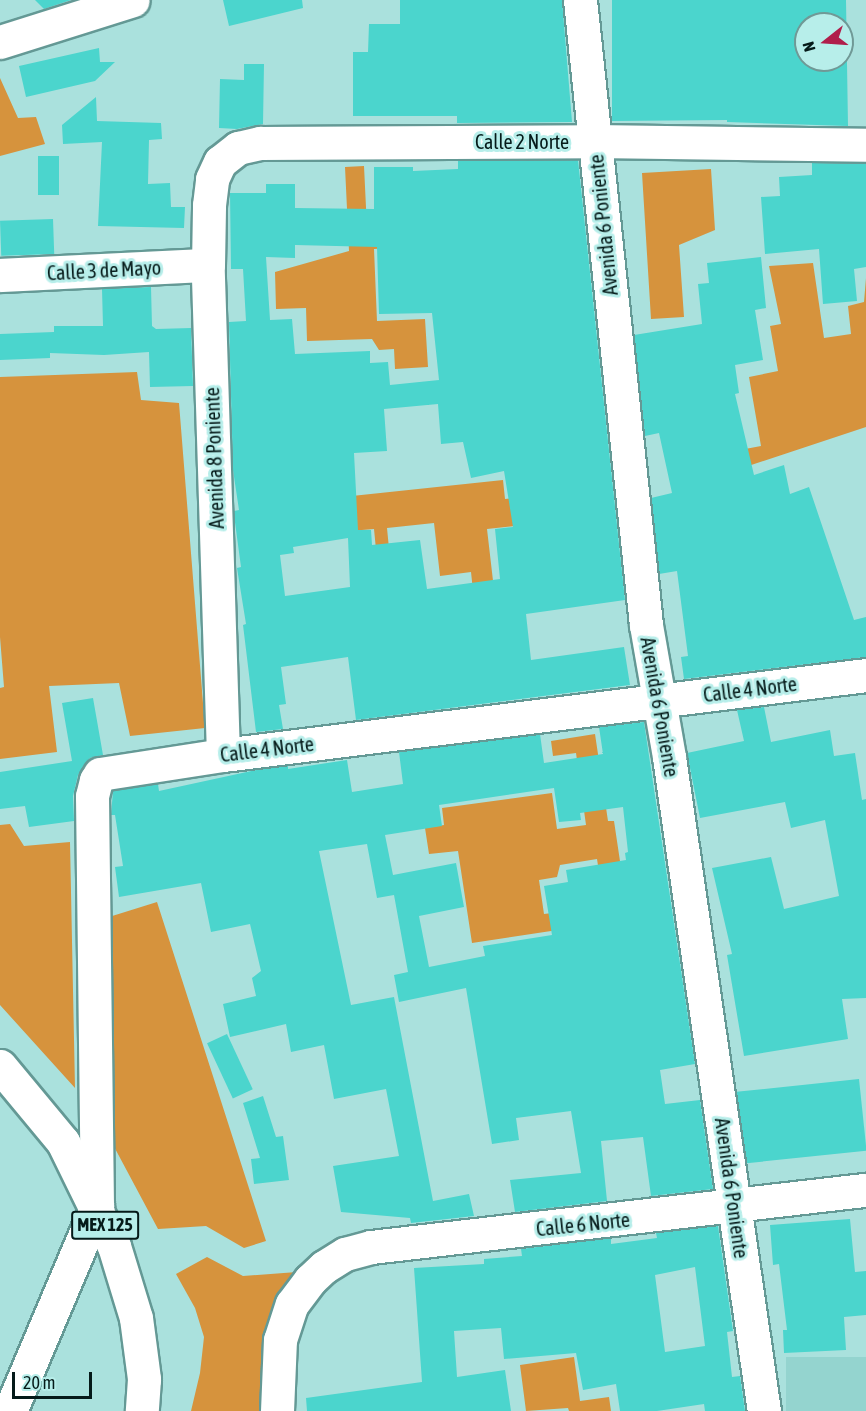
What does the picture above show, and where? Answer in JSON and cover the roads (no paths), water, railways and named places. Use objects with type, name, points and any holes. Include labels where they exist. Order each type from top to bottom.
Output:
[{"type":"street","points":[[0,42],[134,0]]},
{"type":"street","name":"Avenida 6 Poniente","points":[[580,0],[646,626],[669,757],[764,1411]]},
{"type":"street","name":"Calle 2 Norte","points":[[220,162],[238,148],[260,143],[594,141],[866,145]]},
{"type":"street","name":"Avenida 8 Poniente","points":[[220,162],[212,179],[209,205],[208,266],[223,755]]},
{"type":"street","name":"Calle 3 de Mayo","points":[[0,275],[208,266]]},
{"type":"street","name":"Calle 4 Norte","points":[[97,1206],[94,1095],[93,787],[100,774],[223,755],[866,675]]},
{"type":"street","name":"MEX 125","points":[[0,1066],[63,1142],[97,1206],[114,1246],[136,1318],[144,1379],[142,1411]]},
{"type":"street","name":"Calle 6 Norte","points":[[277,1411],[280,1340],[292,1304],[324,1267],[345,1254],[371,1247],[866,1190]]},
{"type":"street","points":[[10,1411],[97,1206]]}]
